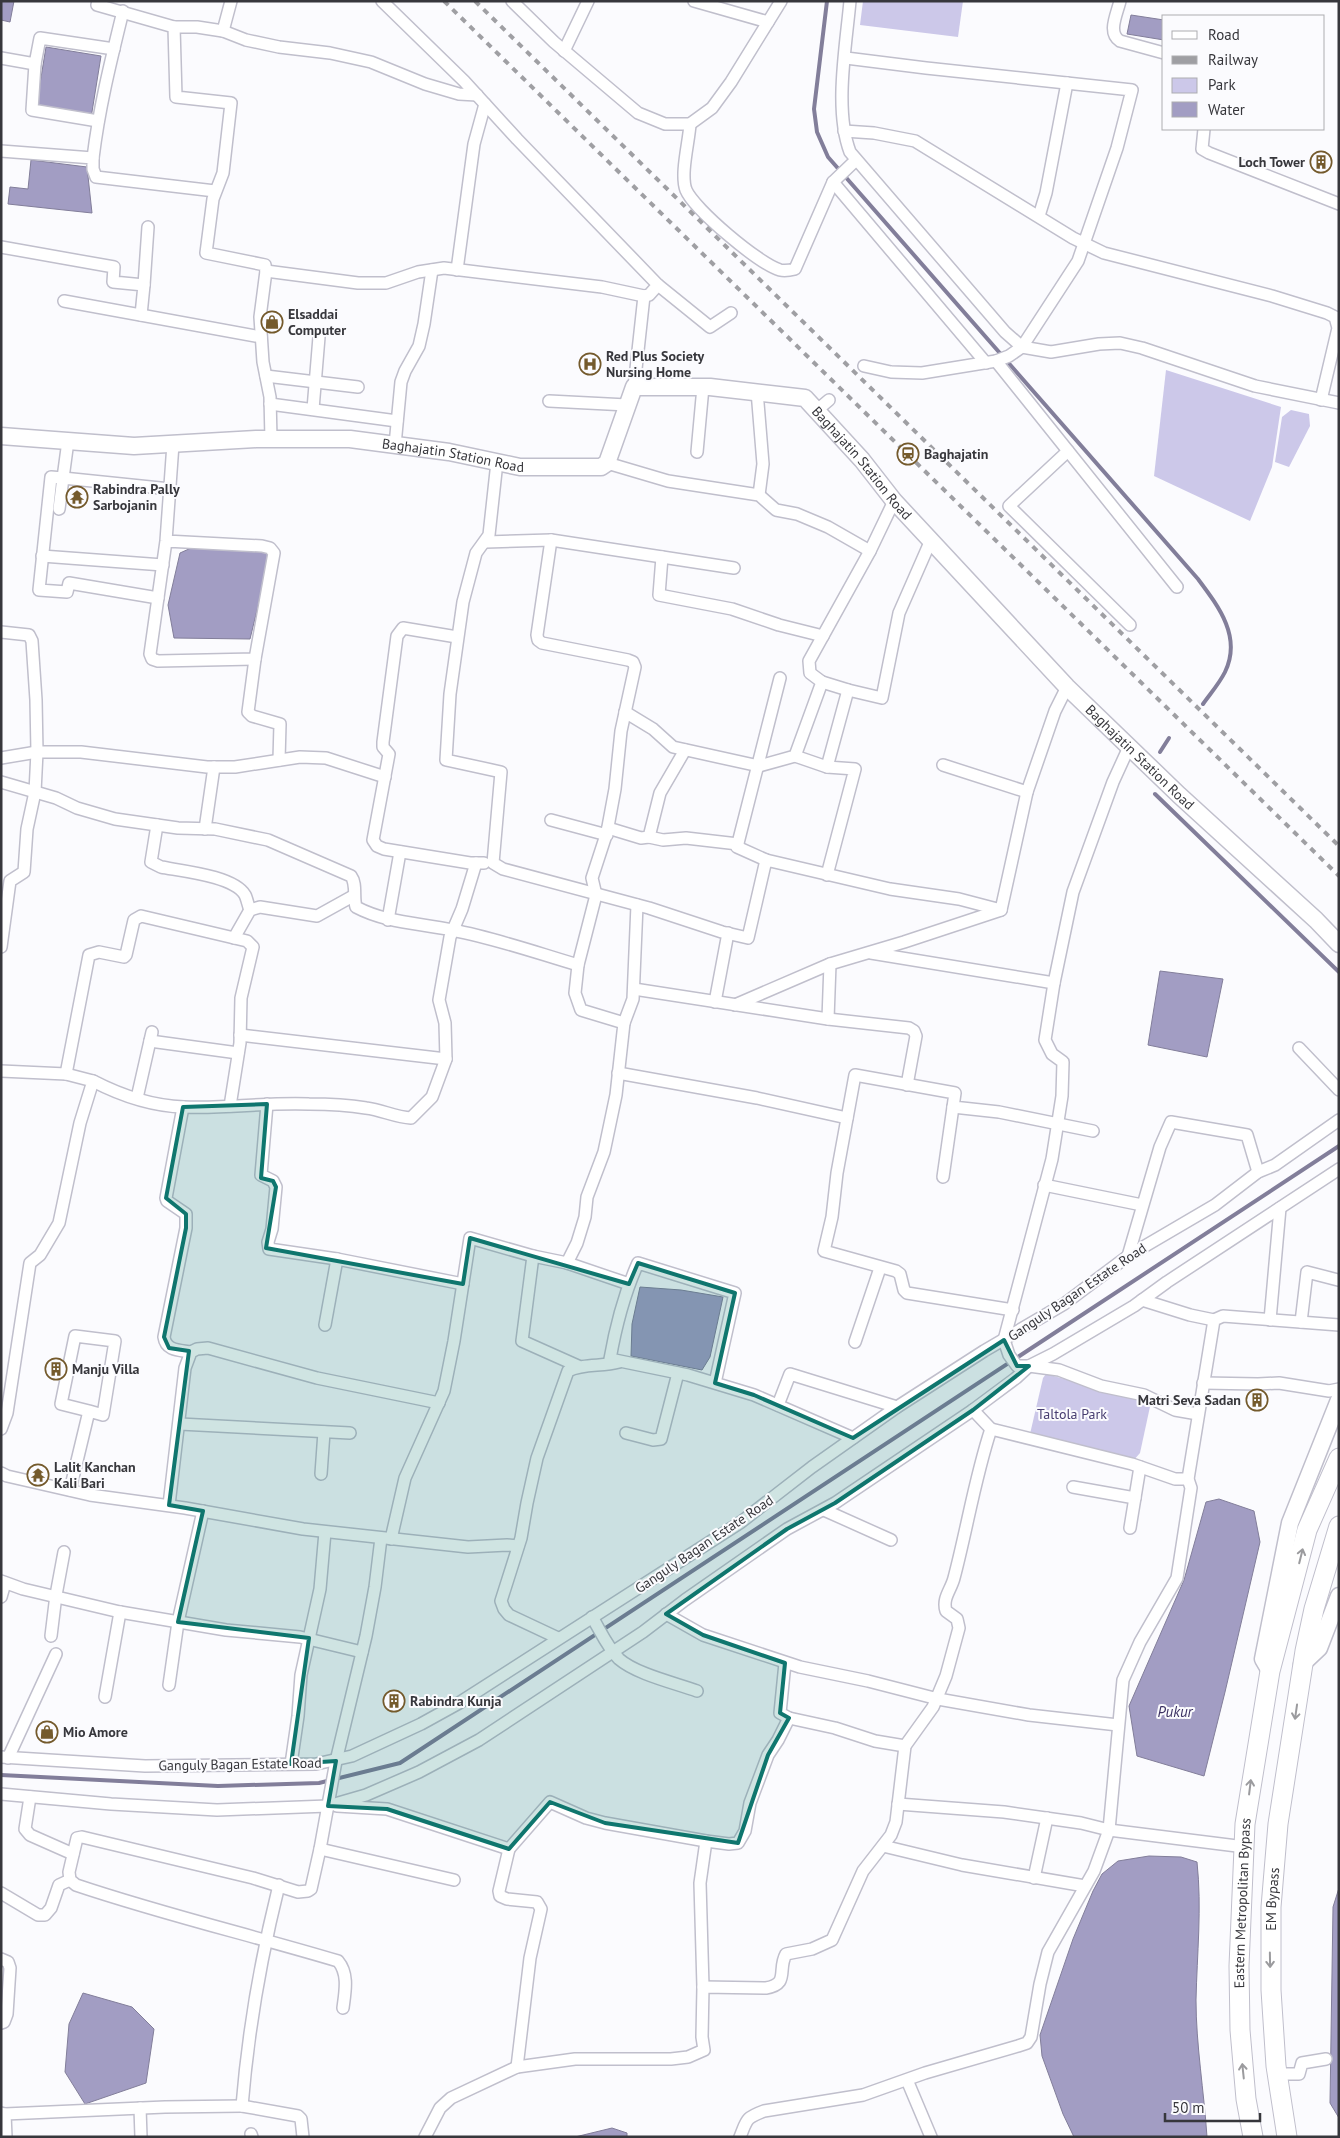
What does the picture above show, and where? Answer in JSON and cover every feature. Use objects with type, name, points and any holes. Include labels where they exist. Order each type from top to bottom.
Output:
[{"type":"main road","name":"Eastern Metropolitan Bypass","points":[[1253,2137],[1246,2099],[1240,2030],[1239,1966],[1245,1824],[1270,1671],[1308,1530],[1339,1458]]},
{"type":"main road","name":"EM Bypass","points":[[1286,2137],[1272,2026],[1271,1907],[1278,1824],[1288,1771],[1302,1664],[1314,1609],[1339,1526]]},
{"type":"street","points":[[98,1],[97,5],[174,27],[196,27],[223,31],[246,40],[280,47],[330,53],[371,62],[442,89],[459,94],[477,95]]},
{"type":"street","points":[[223,31],[231,1]]},
{"type":"street","points":[[382,1],[477,95],[658,285],[710,327],[731,313]]},
{"type":"street","points":[[512,1],[564,51],[638,113],[665,124],[690,130]]},
{"type":"street","points":[[564,51],[588,1]]},
{"type":"street","points":[[694,1],[768,22]]},
{"type":"street","points":[[781,1],[731,82],[712,108],[690,130],[684,180],[686,190],[692,199],[749,252],[781,271],[795,269],[833,182],[853,163]]},
{"type":"street","points":[[850,1],[842,102],[844,131],[853,163],[1005,332],[1022,347],[1051,352],[1099,344],[1120,343],[1142,348],[1255,386],[1339,403]]},
{"type":"street","points":[[1120,1],[1112,32],[1114,38],[1162,52]]},
{"type":"street","points":[[123,12],[98,121],[93,169],[96,177],[215,191]]},
{"type":"street","points":[[174,27],[176,97],[231,103],[224,173],[221,183],[215,191],[206,253],[253,261],[265,265],[266,271],[260,317],[270,404],[271,439]]},
{"type":"street","points":[[98,121],[32,110],[35,64],[40,38],[114,50]]},
{"type":"street","points":[[1,58],[35,64]]},
{"type":"street","points":[[846,58],[1132,90],[1117,148],[1078,261],[1022,347],[1010,356],[991,362],[922,373],[891,372],[864,366]]},
{"type":"street","points":[[1039,216],[1046,193],[1067,83]]},
{"type":"street","points":[[457,270],[474,144],[485,104]]},
{"type":"street","points":[[1204,130],[1202,149],[1209,153],[1339,204]]},
{"type":"street","points":[[844,131],[874,133],[915,141],[968,175],[1085,244],[1104,253],[1272,296],[1335,317],[1338,328],[1321,400]]},
{"type":"street","points":[[1,151],[94,158]]},
{"type":"street","points":[[833,182],[1068,450],[1177,587]]},
{"type":"street","points":[[141,315],[148,227]]},
{"type":"street","points":[[1,247],[114,268],[113,282],[144,285]]},
{"type":"street","points":[[266,271],[358,283],[386,283],[418,272],[444,268],[602,287],[644,296],[649,294],[658,285]]},
{"type":"street","points":[[395,445],[404,370],[419,346],[432,270]]},
{"type":"street","points":[[644,296],[634,387],[606,463],[668,481],[727,492],[758,495],[776,510],[797,514],[828,527],[870,551]]},
{"type":"street","points":[[64,301],[261,337]]},
{"type":"street","points":[[313,409],[320,337]]},
{"type":"street","points":[[266,376],[358,387]]},
{"type":"street","name":"Baghajatin Station Road","points":[[634,387],[703,387],[757,391],[805,398],[822,405],[894,500],[1067,687],[1128,747],[1316,920],[1339,944]]},
{"type":"street","points":[[697,452],[703,387]]},
{"type":"street","points":[[757,391],[763,464],[758,495]]},
{"type":"street","points":[[549,401],[627,405]]},
{"type":"street","points":[[270,404],[397,420]]},
{"type":"street","name":"Baghajatin Station Road","points":[[1,436],[134,446],[271,439],[350,439],[449,452],[520,466],[601,466],[606,463]]},
{"type":"street","points":[[59,509],[68,441]]},
{"type":"street","points":[[172,444],[166,541],[150,654],[152,659],[158,661],[255,659]]},
{"type":"street","points":[[1068,450],[1009,506],[1130,625]]},
{"type":"street","points":[[493,863],[501,772],[446,760],[446,732],[463,602],[476,553],[486,542],[489,535],[497,462]]},
{"type":"street","points":[[158,598],[69,583],[67,592],[39,590],[42,556],[51,477],[170,489]]},
{"type":"street","points":[[894,500],[870,551],[809,661],[810,673],[822,682],[882,698],[899,613],[931,540]]},
{"type":"street","points":[[486,542],[551,540],[734,568]]},
{"type":"street","points":[[551,540],[537,635],[538,640],[542,643],[633,662],[635,667],[625,712],[607,832],[592,878],[596,896],[578,965],[576,993],[581,1010],[624,1023]]},
{"type":"street","points":[[166,541],[262,546],[270,548],[274,553],[255,659],[248,712],[252,716],[280,724],[279,760]]},
{"type":"street","points":[[42,556],[163,565]]},
{"type":"street","points":[[662,557],[659,595],[732,609],[779,626],[823,636]]},
{"type":"street","points":[[457,637],[403,628],[398,632],[383,742],[383,747],[388,754],[373,840],[377,846],[400,852],[476,863],[493,863],[503,870],[596,896],[637,905],[748,938],[766,860]]},
{"type":"street","points":[[1,632],[28,635],[32,641],[37,752],[35,792],[27,829],[24,872],[6,877],[1,947]]},
{"type":"street","points":[[780,678],[738,847],[766,860],[827,875],[1001,910]]},
{"type":"street","points":[[795,756],[822,682]]},
{"type":"street","points":[[1001,910],[1027,792],[1055,710],[1067,687]]},
{"type":"street","points":[[827,767],[848,690]]},
{"type":"street","points":[[625,712],[653,728],[673,747],[685,750],[759,766],[795,756],[827,767],[854,769],[827,875]]},
{"type":"street","points":[[1128,747],[1113,782],[1073,892],[1054,983],[1045,1040],[1052,1054],[1063,1062],[1062,1096],[1052,1159],[1004,1340],[1009,1354],[1023,1366],[1059,1370],[1101,1386],[1144,1395],[1174,1410],[1198,1414]]},
{"type":"street","points":[[650,837],[660,794],[685,750]]},
{"type":"street","points":[[1,758],[37,752],[106,754],[183,766],[214,767],[244,766],[300,757],[326,758],[385,777]]},
{"type":"street","points":[[943,765],[1027,792]]},
{"type":"street","points":[[204,829],[214,767]]},
{"type":"street","points":[[1,782],[56,798],[76,808],[105,816],[157,825],[243,833],[268,840],[352,876],[355,883],[353,896],[356,907],[368,914],[388,920],[453,930],[578,965]]},
{"type":"street","points":[[552,820],[641,838],[650,837],[663,840],[686,838],[738,844]]},
{"type":"street","points":[[157,825],[152,862],[161,866],[225,880],[238,887],[245,895],[250,910]]},
{"type":"street","points":[[388,920],[400,852]]},
{"type":"street","points":[[1,1071],[66,1074],[93,1081],[113,1091],[137,1098],[159,1104],[183,1107],[281,1102],[368,1108],[399,1118],[411,1118],[432,1098],[446,1059],[444,1023],[440,1000],[450,937],[462,909],[476,863]]},
{"type":"street","points":[[234,938],[250,910],[260,907],[317,916],[353,896]]},
{"type":"street","points":[[567,1263],[577,1243],[585,1217],[587,1198],[604,1152],[616,1095],[624,1023],[633,999],[637,905]]},
{"type":"street","points":[[735,1005],[830,964],[1001,910]]},
{"type":"street","points":[[66,1074],[89,955],[99,952],[124,957],[134,920],[141,916],[234,938],[247,942],[253,947],[241,998],[240,1035],[230,1106]]},
{"type":"street","points":[[715,1002],[728,933]]},
{"type":"street","points":[[868,953],[1054,983]]},
{"type":"street","points":[[828,1019],[830,964]]},
{"type":"street","points":[[634,989],[828,1019],[909,1028],[914,1031],[916,1036],[907,1085]]},
{"type":"street","points":[[240,1035],[446,1059]]},
{"type":"street","points":[[137,1098],[151,1036],[238,1053]]},
{"type":"street","points":[[1300,1048],[1339,1090]]},
{"type":"street","points":[[618,1073],[757,1098],[847,1118]]},
{"type":"street","points":[[943,1177],[955,1093],[855,1075],[837,1173],[832,1216],[824,1251],[896,1271],[900,1274],[904,1290],[907,1293],[1013,1310]]},
{"type":"street","points":[[1,1429],[7,1413],[30,1263],[40,1254],[59,1223],[80,1123],[93,1081]]},
{"type":"street","points":[[267,1104],[261,1175],[273,1181],[276,1187],[272,1229],[268,1242],[269,1249],[337,1259],[463,1284]]},
{"type":"street","points":[[183,1107],[166,1198],[186,1214],[186,1228],[164,1337],[165,1344],[169,1348],[191,1352]]},
{"type":"street","points":[[953,1107],[999,1112],[1093,1131]]},
{"type":"street","name":"Ganguly Bagan Estate Road","points":[[4,1757],[128,1766],[291,1764],[336,1761],[352,1756],[451,1707],[558,1638],[594,1620],[741,1522],[897,1407],[984,1351],[1064,1304],[1128,1256],[1215,1205],[1258,1172],[1275,1165],[1339,1120]]},
{"type":"street","points":[[1128,1256],[1160,1147],[1171,1122],[1247,1135],[1258,1172]]},
{"type":"street","points":[[1,1794],[112,1804],[217,1810],[329,1802],[366,1795],[419,1772],[479,1740],[613,1652],[787,1529],[824,1510],[973,1410],[1016,1378],[1023,1366],[1053,1354],[1142,1300],[1339,1169]]},
{"type":"street","points":[[1044,1185],[1142,1205]]},
{"type":"street","points":[[1270,1320],[1280,1208]]},
{"type":"street","points":[[343,2008],[346,1978],[344,1967],[338,1961],[266,1939],[113,1898],[76,1885],[70,1880],[69,1872],[77,1838],[82,1837],[279,1885],[298,1892],[308,1891],[313,1886],[336,1761],[362,1652],[386,1538],[405,1478],[444,1391],[470,1238],[533,1256],[567,1263],[628,1284]]},
{"type":"street","points":[[533,1256],[522,1342],[578,1366]]},
{"type":"street","points":[[325,1325],[337,1259]]},
{"type":"street","points":[[715,1383],[735,1293],[638,1263],[628,1284],[619,1313],[610,1359],[678,1373],[754,1395],[853,1438]]},
{"type":"street","points":[[854,1342],[880,1268]]},
{"type":"street","points":[[1301,1322],[1307,1272],[1338,1280]]},
{"type":"street","points":[[1142,1300],[1190,1315],[1214,1320],[1223,1316],[1339,1325]]},
{"type":"street","points":[[740,2137],[744,2122],[764,2111],[863,2095],[1027,2043],[1031,2037],[1040,1984],[1048,1952],[1094,1871],[1109,1830],[1117,1764],[1118,1725],[1123,1680],[1140,1642],[1177,1578],[1191,1488],[1188,1480],[1214,1320]]},
{"type":"street","points":[[75,1336],[114,1342],[104,1415],[89,1411],[61,1404],[75,1336]]},
{"type":"street","points":[[169,1506],[185,1368],[191,1352],[196,1349],[208,1348],[317,1378],[439,1403]]},
{"type":"street","points":[[558,1638],[508,1615],[501,1601],[518,1546],[537,1458],[568,1371],[578,1366],[606,1365],[619,1362]]},
{"type":"street","points":[[626,1434],[653,1440],[661,1439],[678,1373]]},
{"type":"street","points":[[778,1405],[790,1374],[897,1407]]},
{"type":"street","points":[[1203,1383],[1279,1383],[1329,1391],[1339,1389]]},
{"type":"street","points":[[1270,1671],[1263,1659],[1290,1523],[1339,1400]]},
{"type":"street","points":[[973,1410],[991,1429],[1140,1467],[1174,1479],[1188,1480]]},
{"type":"street","points":[[70,1490],[89,1411]]},
{"type":"street","points":[[180,1424],[350,1433]]},
{"type":"street","points":[[703,1987],[766,1988],[776,1986],[782,1980],[783,1960],[786,1954],[812,1948],[832,1940],[863,1871],[891,1835],[896,1822],[905,1746],[938,1699],[959,1634],[957,1620],[946,1611],[944,1601],[953,1581],[991,1429]]},
{"type":"street","points":[[321,1474],[324,1432]]},
{"type":"street","points":[[1130,1528],[1140,1467]]},
{"type":"street","points":[[1,1473],[90,1495],[203,1511],[263,1523],[325,1532],[468,1547],[518,1546]]},
{"type":"street","points":[[1073,1487],[1135,1498]]},
{"type":"street","points":[[824,1510],[891,1540]]},
{"type":"street","points":[[169,1685],[178,1622],[203,1511]]},
{"type":"street","points":[[291,1764],[298,1716],[301,1675],[319,1596],[325,1532]]},
{"type":"street","points":[[50,1636],[64,1552]]},
{"type":"street","points":[[1,1597],[3,1582],[120,1612],[226,1630],[308,1638],[362,1652]]},
{"type":"street","points":[[1302,1664],[1319,1648],[1339,1596]]},
{"type":"street","points":[[105,1697],[120,1612]]},
{"type":"street","points":[[666,1614],[703,1636],[785,1663],[938,1699],[1029,1715],[1118,1725]]},
{"type":"street","points":[[594,1620],[613,1652],[620,1660],[638,1670],[697,1691]]},
{"type":"street","points":[[4,1757],[56,1654]]},
{"type":"street","points":[[785,1663],[780,1713],[789,1718],[835,1728],[875,1741],[905,1746]]},
{"type":"street","points":[[516,2067],[530,1958],[541,1909],[537,1902],[507,1899],[500,1896],[499,1891],[509,1849],[550,1802],[586,1818],[605,1823],[706,1841],[729,1844],[738,1843],[742,1838],[750,1803],[768,1755],[789,1718]]},
{"type":"street","points":[[30,1797],[25,1829],[30,1835],[73,1854]]},
{"type":"street","points":[[329,1802],[387,1809],[509,1849]]},
{"type":"street","points":[[898,1804],[1004,1812],[1109,1830],[1245,1847]]},
{"type":"street","points":[[1034,1878],[1047,1818]]},
{"type":"street","points":[[425,2137],[440,2108],[451,2098],[516,2067],[575,2059],[671,2059],[688,2057],[704,2050],[702,2037],[703,1987],[700,1883],[706,1841]]},
{"type":"street","points":[[883,1846],[962,1865],[1085,1886]]},
{"type":"street","points":[[320,1849],[454,1880]]},
{"type":"street","points":[[1,1893],[38,1914],[46,1915],[51,1908],[59,1885],[70,1880]]},
{"type":"street","points":[[242,2106],[244,2072],[266,1939],[279,1885]]},
{"type":"street","points":[[1,1959],[8,1962],[10,1968],[7,2014],[4,2022],[1,2023]]},
{"type":"street","points":[[1277,2074],[1300,2074],[1302,2063],[1326,2059]]},
{"type":"street","points":[[907,2080],[931,2137]]},
{"type":"street","points":[[6,2137],[3,2114],[242,2106],[298,2116],[301,2120],[303,2137]]},
{"type":"street","points":[[140,2108],[142,2137]]},
{"type":"highlighted area","points":[[267,1104],[261,1178],[273,1181],[276,1187],[266,1248],[463,1284],[470,1238],[629,1284],[638,1263],[735,1293],[715,1383],[754,1395],[853,1438],[1004,1340],[1017,1366],[1029,1366],[973,1410],[835,1503],[787,1529],[666,1614],[703,1635],[785,1663],[780,1713],[789,1718],[768,1755],[738,1843],[605,1823],[550,1802],[509,1849],[387,1809],[328,1806],[336,1761],[291,1764],[309,1638],[178,1622],[203,1511],[169,1505],[189,1351],[169,1348],[164,1337],[186,1228],[186,1214],[166,1198],[183,1107]]},
{"type":"green space","points":[[863,1],[963,1],[958,37],[860,25]]},
{"type":"green space","points":[[1166,370],[1281,407],[1272,467],[1250,521],[1154,476]]},
{"type":"green space","points":[[1291,410],[1309,414],[1310,426],[1289,467],[1275,462],[1282,417]]},
{"type":"green space","name":"Taltola Park","points":[[1046,1374],[1151,1402],[1140,1453],[1133,1461],[1030,1434],[1043,1378]]},
{"type":"water","points":[[1,1],[14,1],[10,22],[1,20]]},
{"type":"water","points":[[1131,15],[1162,20],[1162,40],[1127,34]]},
{"type":"water","points":[[46,47],[101,56],[91,118],[36,108]]},
{"type":"water","points":[[31,160],[87,167],[92,213],[8,204],[10,187],[28,189]]},
{"type":"water","points":[[200,544],[267,547],[271,553],[250,639],[174,638],[168,605],[180,553]]},
{"type":"water","points":[[1160,971],[1223,979],[1207,1057],[1148,1045]]},
{"type":"water","points":[[640,1287],[681,1290],[723,1297],[710,1357],[702,1370],[631,1356],[632,1324]]},
{"type":"water","name":"Pukur","points":[[1219,1499],[1254,1511],[1260,1542],[1204,1776],[1137,1756],[1129,1706],[1184,1580],[1206,1502]]},
{"type":"water","points":[[1149,1856],[1181,1857],[1197,1862],[1199,1914],[1196,2017],[1207,2137],[1074,2137],[1063,2114],[1042,2056],[1040,2035],[1073,1939],[1102,1874],[1118,1861]]},
{"type":"water","points":[[1339,1888],[1339,2118],[1330,2103],[1333,1907]]},
{"type":"water","points":[[83,1993],[132,2007],[154,2029],[146,2083],[85,2104],[65,2072],[69,2024]]},
{"type":"water","points":[[612,2128],[627,2133],[627,2137],[575,2137]]},
{"type":"waterway","points":[[827,1],[814,109],[817,132],[828,157],[1198,579],[1213,600],[1226,623],[1231,647],[1230,659],[1225,672],[1203,704]]},
{"type":"waterway","points":[[1160,752],[1169,738]]},
{"type":"waterway","points":[[1155,794],[1339,972]]},
{"type":"waterway","points":[[1,1775],[218,1786],[319,1783],[400,1763],[1339,1146]]},
{"type":"railway","points":[[444,1],[1339,876]]},
{"type":"railway","points":[[475,1],[1339,846]]},
{"type":"place","name":"Loch Tower","points":[[1321,162]]},
{"type":"place","name":"Elsaddai Computer","points":[[272,322]]},
{"type":"place","name":"Red Plus Society Nursing Home","points":[[590,364]]},
{"type":"place","name":"Baghajatin","points":[[908,454]]},
{"type":"place","name":"Rabindra Pally Sarbojanin","points":[[77,497]]},
{"type":"place","name":"Manju Villa","points":[[56,1369]]},
{"type":"place","name":"Matri Seva Sadan","points":[[1257,1400]]},
{"type":"place","name":"Lalit Kanchan Kali Bari","points":[[38,1475]]},
{"type":"place","name":"Rabindra Kunja","points":[[394,1701]]},
{"type":"place","name":"Mio Amore","points":[[47,1732]]}]
